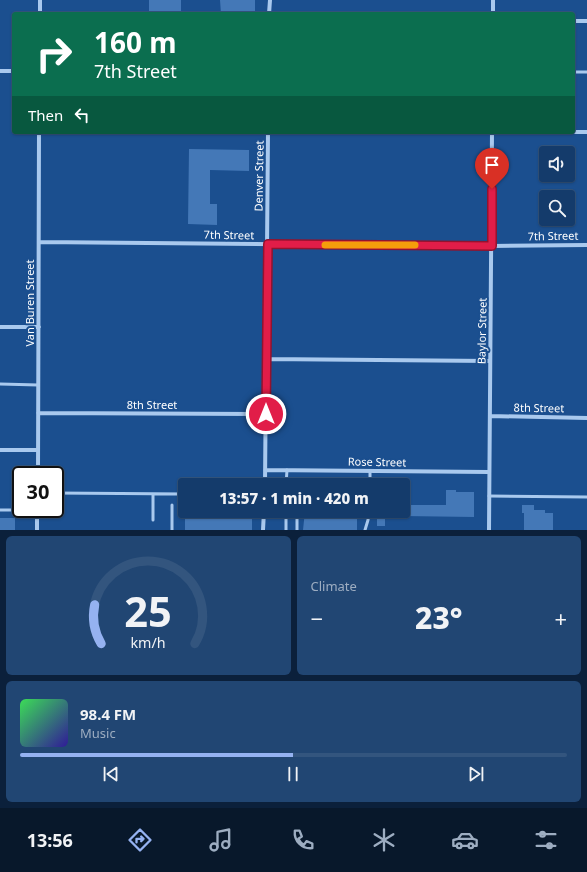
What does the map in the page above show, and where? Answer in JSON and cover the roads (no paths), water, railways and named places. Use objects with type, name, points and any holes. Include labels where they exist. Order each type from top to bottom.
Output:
[{"type":"street","points":[[40,0],[40,12]]},
{"type":"street","points":[[269,12],[270,0]]},
{"type":"street","points":[[493,0],[493,12]]},
{"type":"street","points":[[575,21],[587,21]]},
{"type":"street","points":[[0,71],[12,71]]},
{"type":"street","points":[[575,132],[587,132]]},
{"type":"street","name":"Van Buren Street","points":[[38,466],[39,134]]},
{"type":"street","name":"Denver Street","points":[[265,478],[268,134]]},
{"type":"street","name":"Baylor Street","points":[[489,530],[492,134]]},
{"type":"street","name":"7th Street","points":[[39,242],[492,246],[587,245]]},
{"type":"street","points":[[0,327],[39,327]]},
{"type":"street","points":[[266,358],[490,361]]},
{"type":"street","name":"8th Street","points":[[38,413],[266,414]]},
{"type":"street","name":"8th Street","points":[[490,416],[587,418]]},
{"type":"street","points":[[0,450],[38,450]]},
{"type":"street","name":"Rose Street","points":[[265,470],[489,472]]},
{"type":"street","points":[[37,530],[38,518]]},
{"type":"street","points":[[264,518],[264,530]]},
{"type":"lane","points":[[575,72],[587,72]]},
{"type":"lane","points":[[0,384],[38,385]]},
{"type":"lane","points":[[286,478],[287,470]]},
{"type":"lane","points":[[370,471],[370,478]]},
{"type":"lane","points":[[64,493],[178,494]]},
{"type":"lane","points":[[153,494],[153,520]]},
{"type":"lane","points":[[489,496],[587,497]]},
{"type":"lane","points":[[172,505],[172,530]]},
{"type":"lane","points":[[0,510],[12,510]]},
{"type":"lane","points":[[286,518],[286,530]]},
{"type":"lane","points":[[297,518],[297,530]]},
{"type":"lane","points":[[365,530],[368,518]]}]
